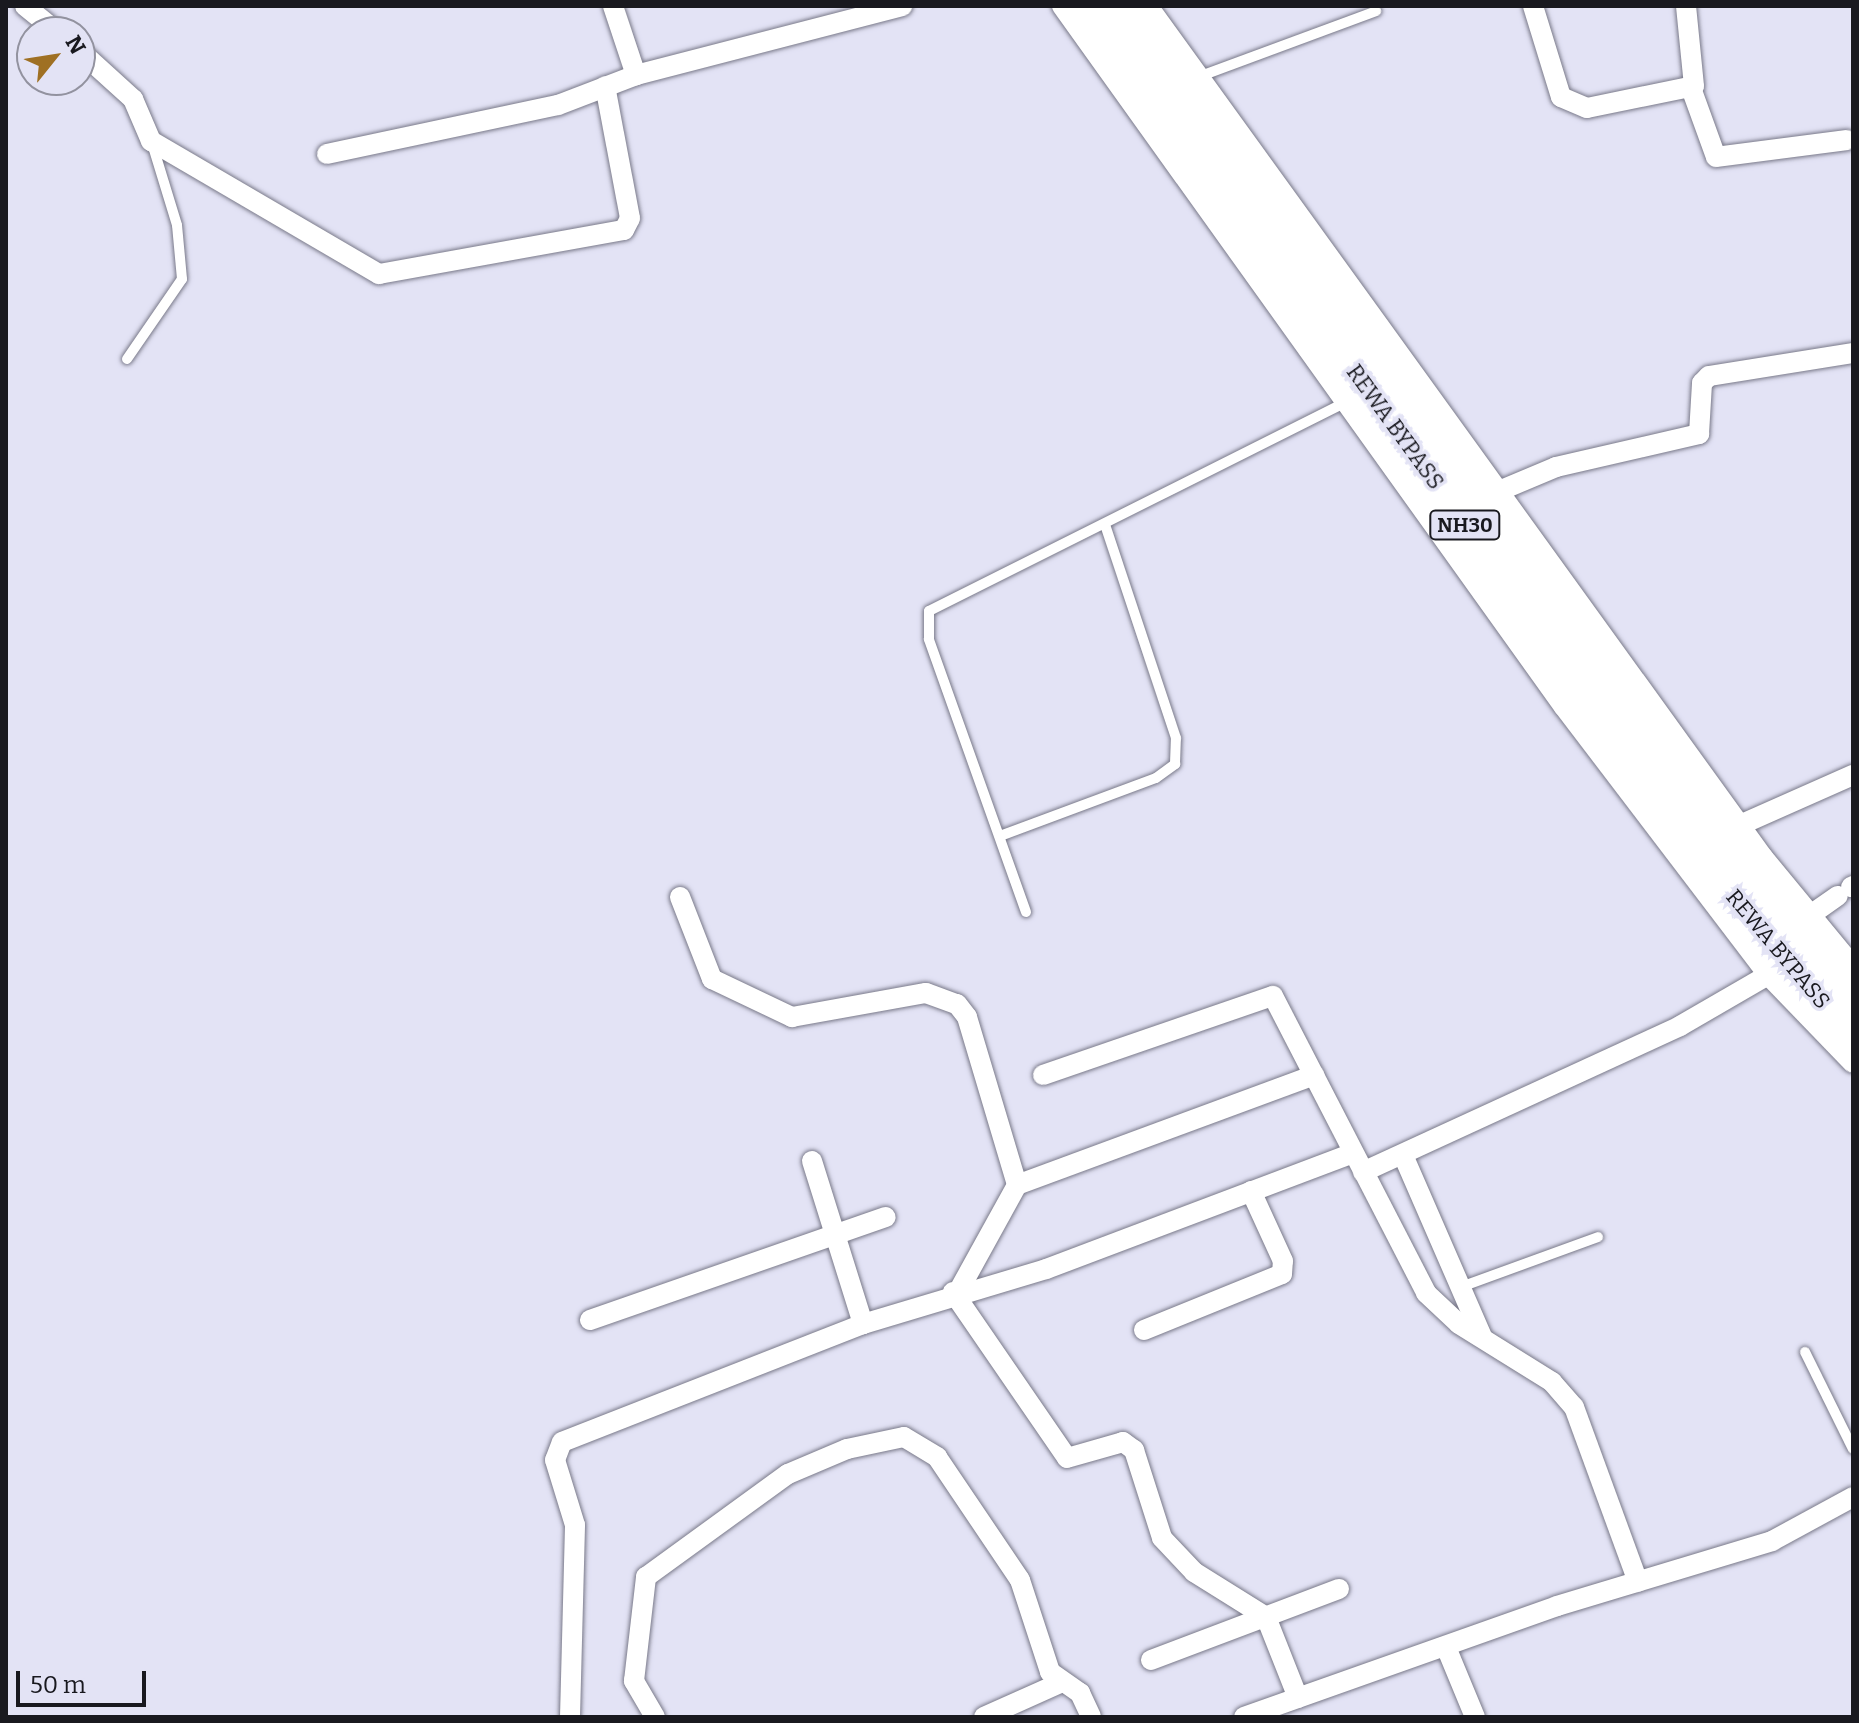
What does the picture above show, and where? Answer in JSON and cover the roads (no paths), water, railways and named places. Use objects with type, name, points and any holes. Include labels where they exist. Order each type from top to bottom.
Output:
[{"type":"highway","name":"REWA BYPASS","points":[[1088,6],[1689,837],[1786,963],[1853,1034]]},
{"type":"highway","name":"REWA BYPASS","points":[[1120,6],[1749,870],[1853,994]]},
{"type":"street","points":[[613,6],[636,75]]},
{"type":"street","points":[[327,154],[558,105],[636,75],[902,6]]},
{"type":"street","points":[[1062,6],[1346,402],[1768,975],[1853,1063]]},
{"type":"street","points":[[1148,6],[1740,825],[1809,916],[1853,966]]},
{"type":"street","points":[[1533,6],[1555,83],[1569,104],[1587,108],[1691,88]]},
{"type":"street","points":[[1686,6],[1697,70],[1691,88],[1716,157],[1847,140]]},
{"type":"street","points":[[96,65],[133,99],[151,141],[363,269],[389,274],[628,227],[605,86]]},
{"type":"street","points":[[1499,491],[1556,467],[1699,434],[1702,383],[1709,376],[1853,353]]},
{"type":"street","points":[[1740,825],[1853,775]]},
{"type":"street","points":[[1809,916],[1847,890]]},
{"type":"street","points":[[680,897],[712,979],[792,1017],[926,993],[957,1004],[975,1036],[1017,1185]]},
{"type":"street","points":[[1363,1172],[1680,1026],[1768,975]]},
{"type":"street","points":[[1043,1075],[1266,994],[1276,999],[1426,1293],[1482,1337],[1552,1382],[1574,1407],[1638,1582]]},
{"type":"street","points":[[956,1291],[1017,1185],[1314,1075]]},
{"type":"street","points":[[570,1717],[575,1525],[555,1449],[863,1324],[956,1291],[1046,1269],[1353,1153]]},
{"type":"street","points":[[1403,1155],[1456,1289],[1482,1337]]},
{"type":"street","points":[[812,1161],[863,1324]]},
{"type":"street","points":[[1144,1330],[1282,1274],[1283,1261],[1251,1191]]},
{"type":"street","points":[[590,1320],[834,1232],[886,1217]]},
{"type":"street","points":[[956,1291],[1067,1458],[1129,1445],[1170,1549],[1266,1617],[1298,1698]]},
{"type":"street","points":[[655,1717],[634,1681],[646,1577],[788,1474],[904,1437],[937,1457],[1020,1580],[1033,1637],[1060,1683],[1080,1693],[1091,1717]]},
{"type":"street","points":[[1244,1717],[1638,1582],[1772,1541],[1853,1497]]},
{"type":"street","points":[[1151,1660],[1339,1589]]},
{"type":"street","points":[[1446,1647],[1475,1717]]},
{"type":"street","points":[[984,1717],[1060,1683]]},
{"type":"lane","points":[[1198,77],[1376,11]]},
{"type":"lane","points":[[127,359],[182,279],[177,225],[151,141]]},
{"type":"lane","points":[[1026,912],[926,617],[942,600],[1106,527],[1229,455],[1346,402]]},
{"type":"lane","points":[[1000,836],[1156,778],[1175,764],[1176,738],[1106,527]]},
{"type":"lane","points":[[1456,1289],[1598,1237]]},
{"type":"lane","points":[[1805,1352],[1853,1449]]}]
